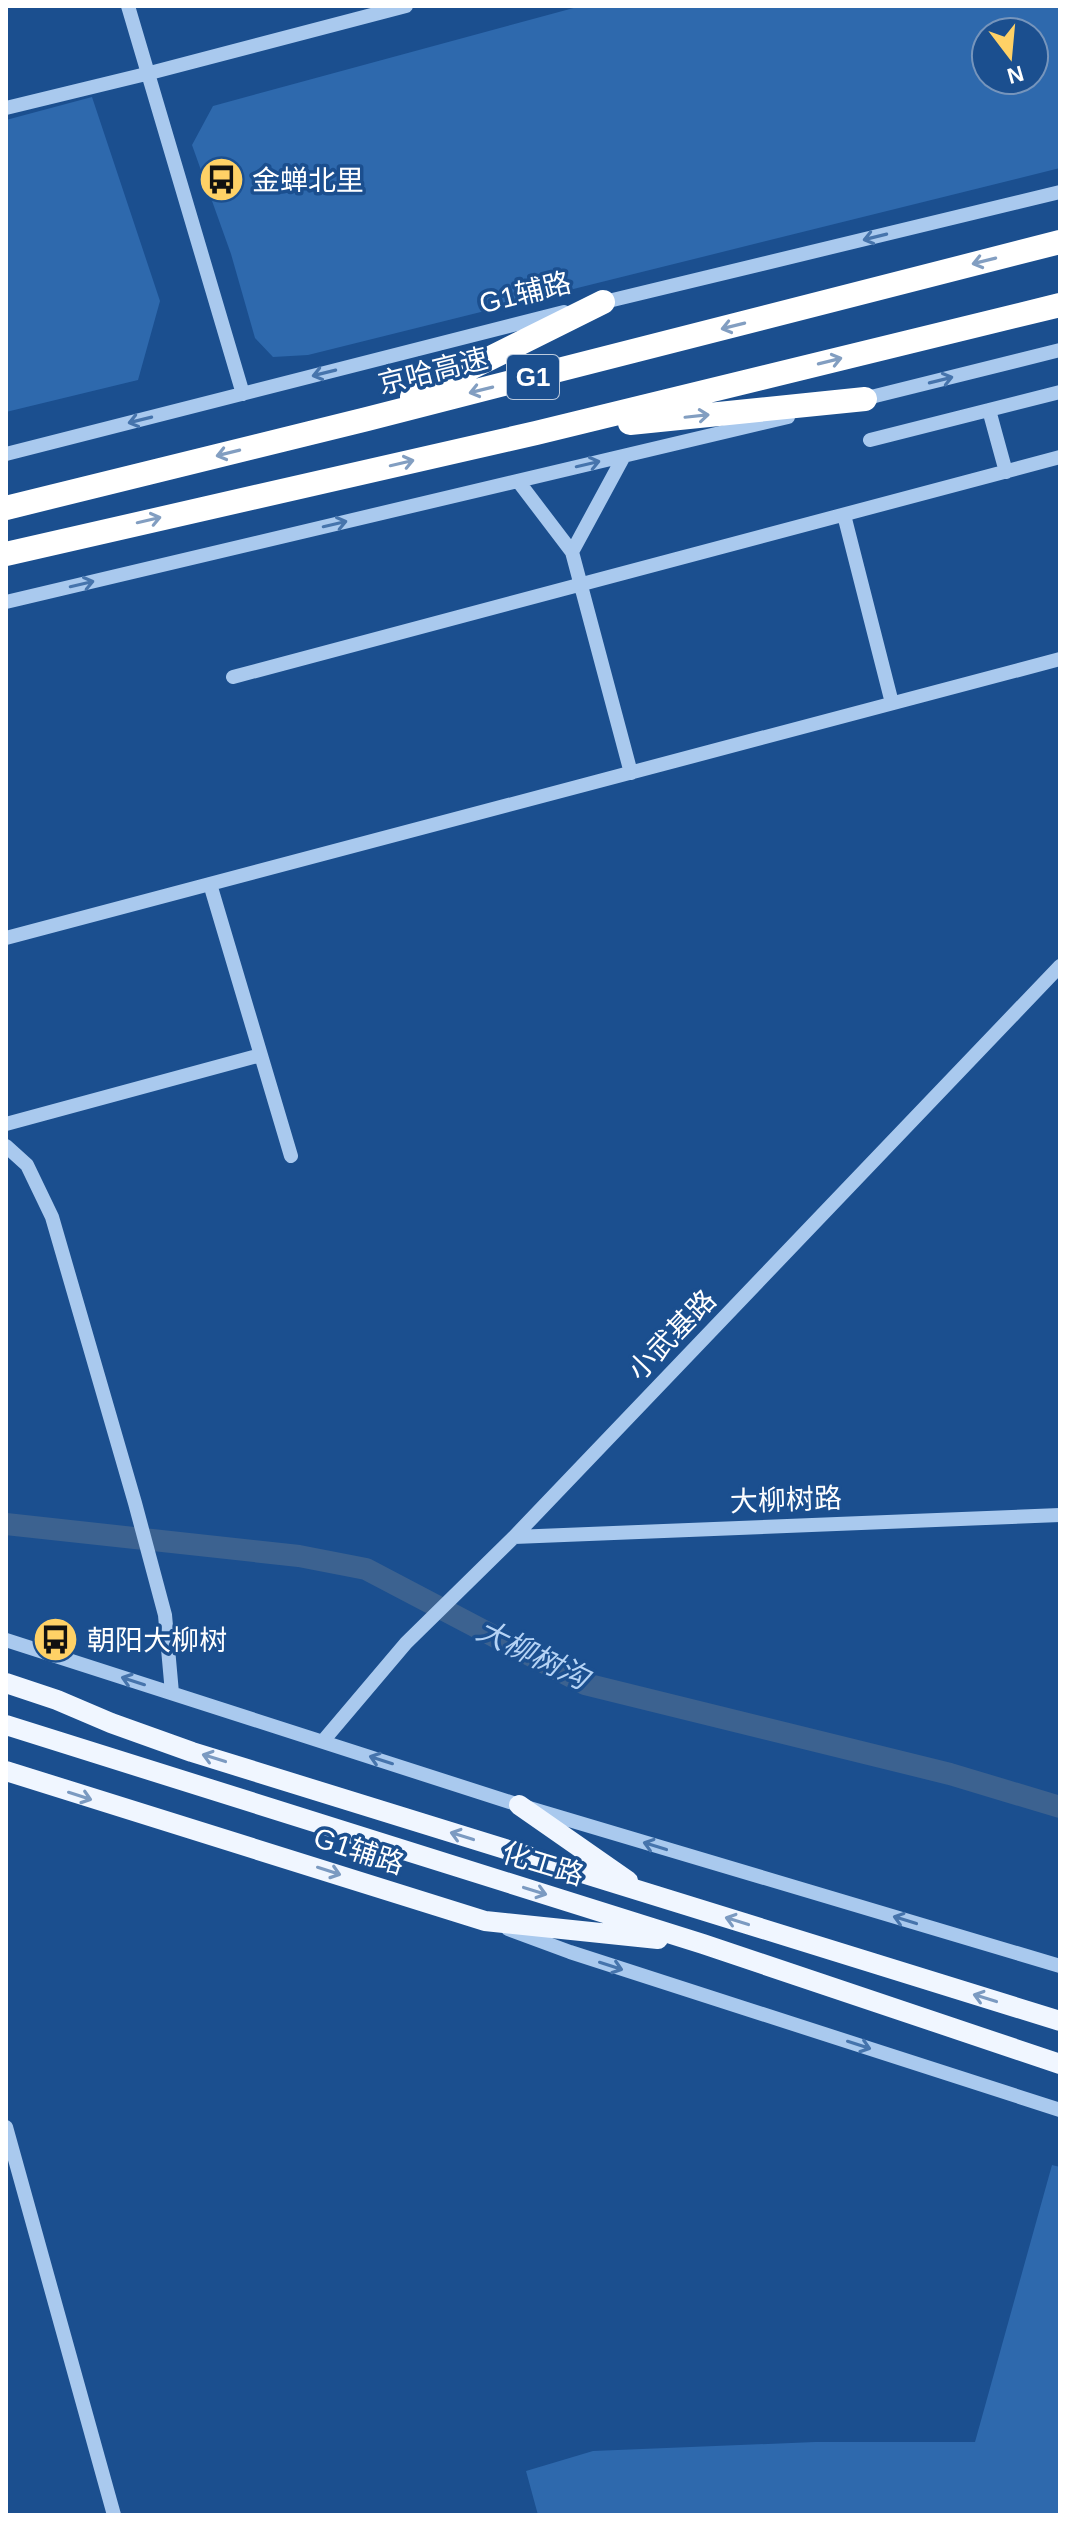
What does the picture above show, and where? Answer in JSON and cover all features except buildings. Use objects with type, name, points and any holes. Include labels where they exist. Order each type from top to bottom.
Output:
[{"type":"highway","name":"京哈高速","points":[[6,508],[1060,242]]},
{"type":"highway","points":[[367,419],[603,302]]},
{"type":"highway","name":"G1","points":[[6,554],[536,433],[1060,305]]},
{"type":"highway","points":[[536,433],[865,399]]},
{"type":"highway","points":[[6,572],[72,537]]},
{"type":"main road","name":"化工路","points":[[6,1683],[192,1752],[1060,2021]]},
{"type":"main road","name":"化工路","points":[[6,1725],[703,1944],[1060,2064]]},
{"type":"main road","name":"G1辅路","points":[[6,1771],[485,1921],[703,1944]]},
{"type":"main road","points":[[519,1805],[644,1892]]},
{"type":"street","points":[[128,6],[243,394]]},
{"type":"street","points":[[6,108],[406,6]]},
{"type":"street","name":"G1辅路","points":[[6,454],[603,302],[1060,192]]},
{"type":"street","points":[[6,602],[1060,350]]},
{"type":"street","points":[[870,440],[1060,392]]},
{"type":"street","points":[[989,410],[1006,472]]},
{"type":"street","points":[[572,552],[624,456]]},
{"type":"street","points":[[233,677],[1060,457]]},
{"type":"street","points":[[518,481],[572,552],[631,773]]},
{"type":"street","points":[[844,515],[892,703]]},
{"type":"street","points":[[6,938],[1060,659]]},
{"type":"street","points":[[210,884],[291,1156]]},
{"type":"street","name":"小武基路","points":[[323,1741],[406,1643],[514,1537],[1060,966]]},
{"type":"street","points":[[6,1124],[261,1055]]},
{"type":"street","points":[[6,1146],[27,1165],[52,1217],[165,1615],[172,1693]]},
{"type":"street","name":"大柳树路","points":[[514,1537],[1060,1515]]},
{"type":"street","points":[[6,1640],[519,1805],[1060,1966]]},
{"type":"street","points":[[485,1921],[570,1952],[1060,2110]]},
{"type":"street","points":[[6,2127],[114,2515]]},
{"type":"shaded area","points":[[581,6],[1060,6],[1060,168],[308,355],[273,357],[255,338],[231,254],[192,145],[213,106]]},
{"type":"shaded area","points":[[92,97],[160,301],[138,380],[6,412],[6,120]]},
{"type":"shaded area","points":[[1052,2165],[1060,2167],[1060,2515],[538,2515],[526,2471],[593,2451],[815,2442],[975,2442]]},
{"type":"waterway","name":"大柳树沟","points":[[6,1524],[299,1556],[366,1569],[585,1684],[950,1774],[1060,1807]]},
{"type":"place","name":"金蝉北里","points":[[221,180]]},
{"type":"place","name":"朝阳大柳树","points":[[56,1640]]}]
